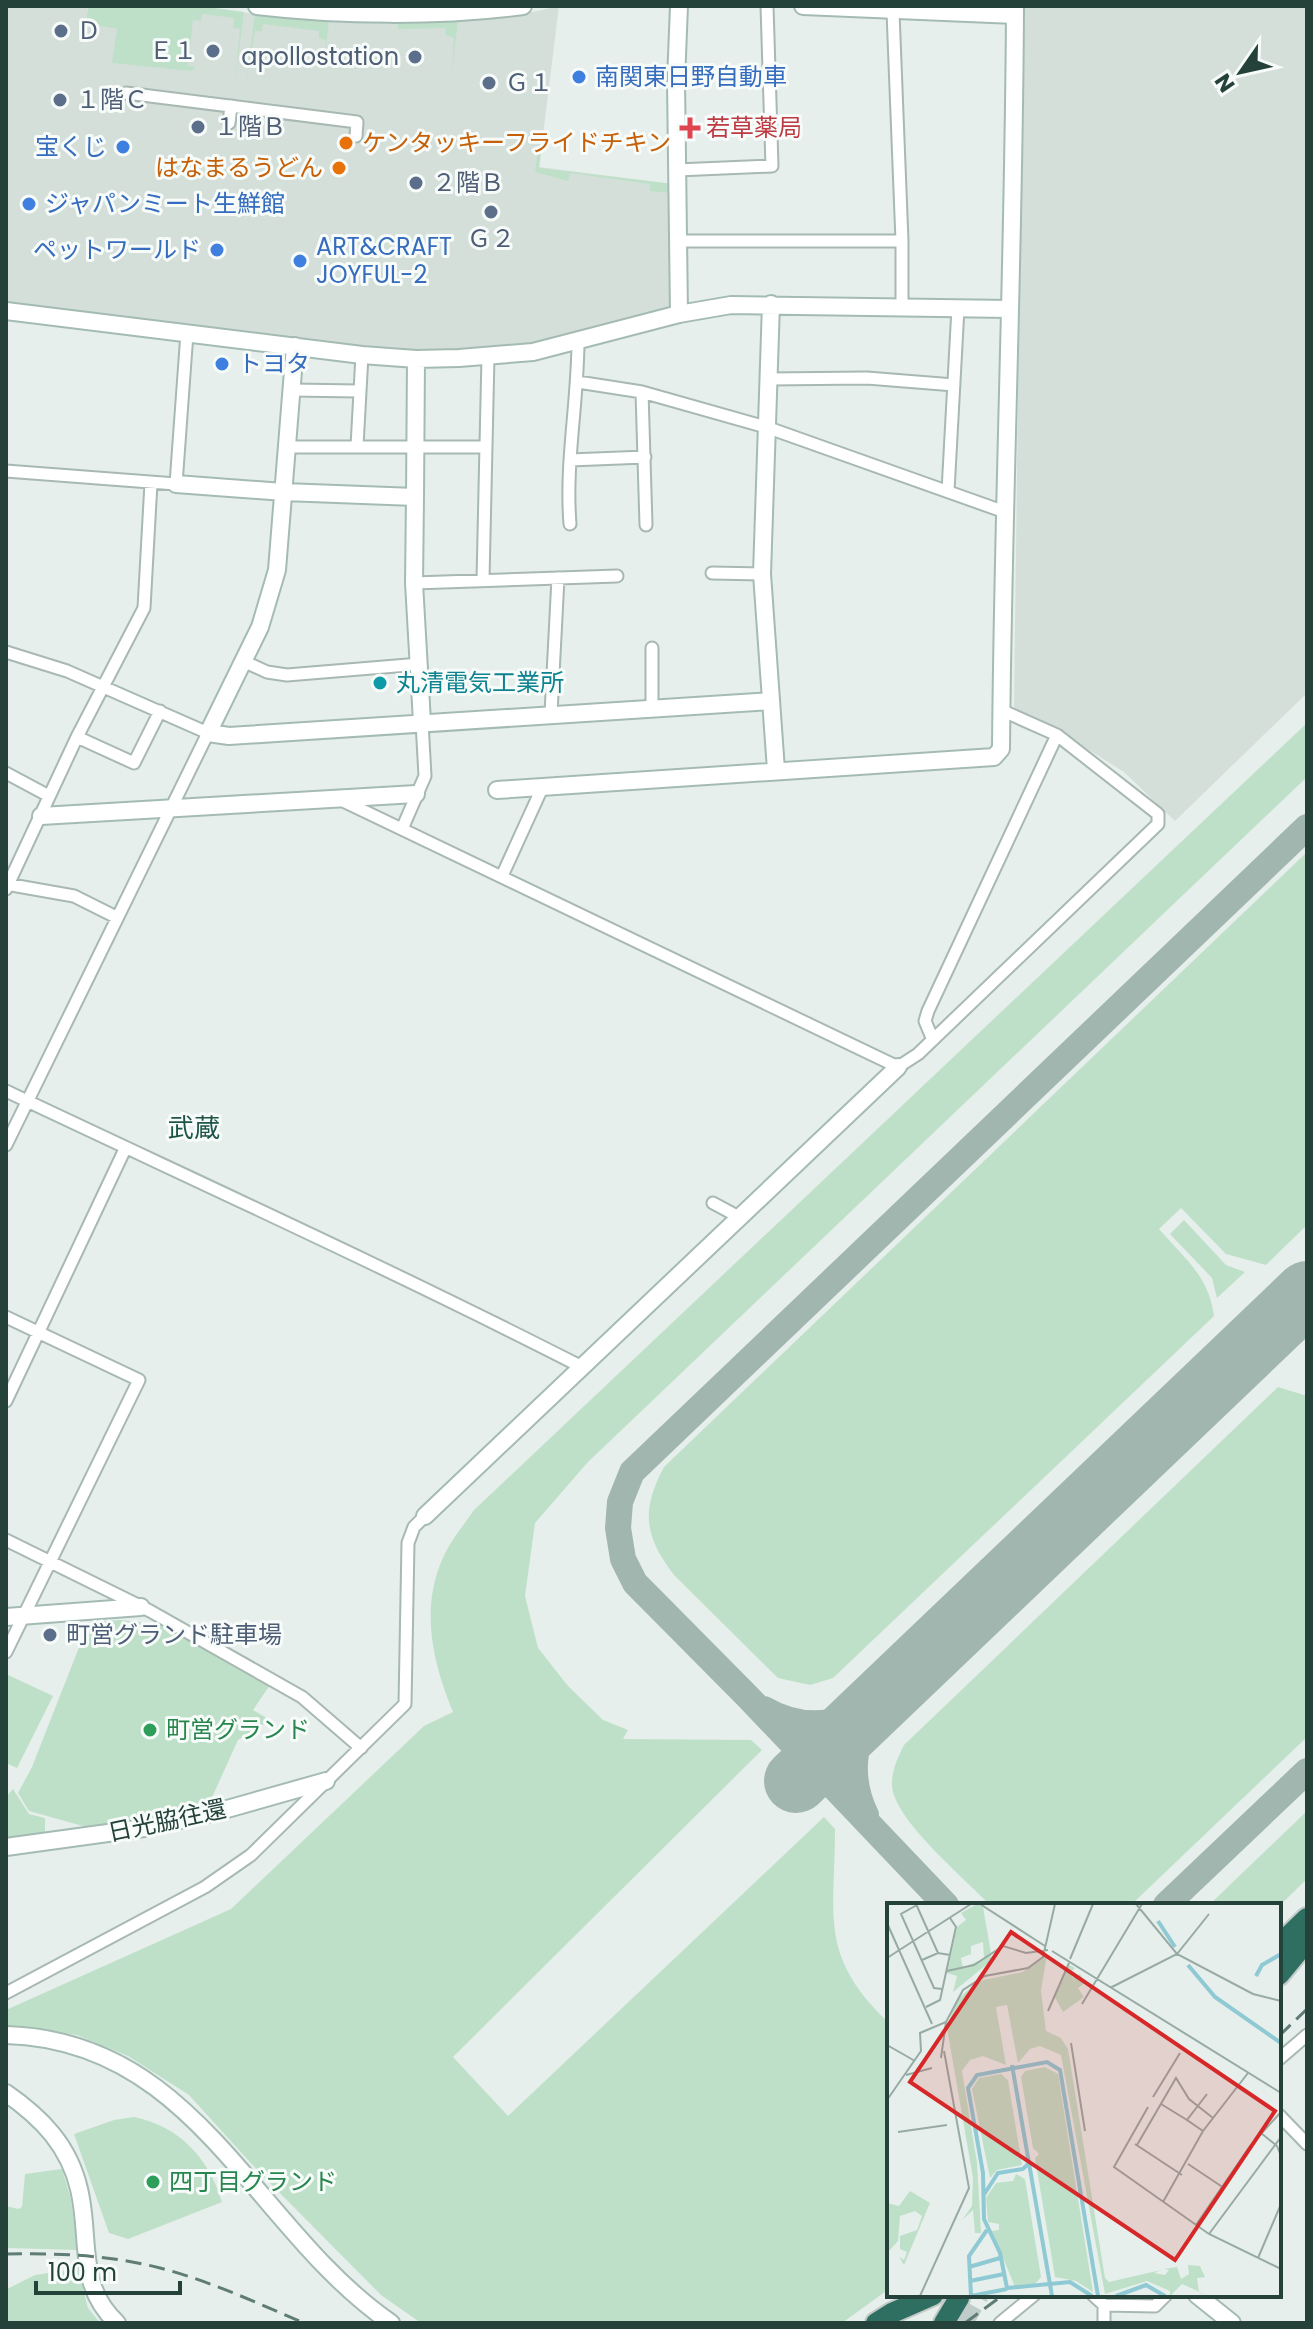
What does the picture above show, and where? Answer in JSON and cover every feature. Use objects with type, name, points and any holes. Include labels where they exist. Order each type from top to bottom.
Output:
[{"type":"highway","points":[[1281,1943],[1307,1918]]},
{"type":"highway","points":[[1281,1966],[1307,1941]]},
{"type":"highway","points":[[1281,1973],[1307,1941]]},
{"type":"highway","points":[[864,2323],[900,2297]]},
{"type":"highway","points":[[876,2323],[928,2297]]},
{"type":"highway","points":[[944,2323],[959,2298]]},
{"type":"street","points":[[257,6],[324,12],[523,6]]},
{"type":"street","points":[[679,6],[679,314]]},
{"type":"street","points":[[677,170],[772,166],[767,6]]},
{"type":"street","points":[[497,790],[994,757],[1001,749],[1015,11],[893,12],[803,6]]},
{"type":"street","points":[[893,12],[902,306]]},
{"type":"street","points":[[126,93],[237,105],[256,116],[357,122],[356,136]]},
{"type":"street","points":[[229,123],[237,105]]},
{"type":"street","points":[[678,241],[902,241]]},
{"type":"street","points":[[771,304],[762,574],[776,770]]},
{"type":"street","points":[[6,311],[416,359],[533,352],[679,314],[731,305],[1010,309]]},
{"type":"street","points":[[948,491],[958,308]]},
{"type":"street","points":[[176,484],[187,333]]},
{"type":"street","points":[[570,524],[570,460],[578,382],[578,340]]},
{"type":"street","points":[[6,1145],[260,627],[277,570],[295,346]]},
{"type":"street","points":[[357,446],[362,355]]},
{"type":"street","points":[[483,580],[488,356]]},
{"type":"street","points":[[402,829],[425,776],[414,583],[416,359]]},
{"type":"street","points":[[769,379],[867,378],[954,385]]},
{"type":"street","points":[[578,382],[642,392],[766,427],[1005,512]]},
{"type":"street","points":[[291,390],[359,391]]},
{"type":"street","points":[[642,392],[646,525]]},
{"type":"street","points":[[287,447],[486,447]]},
{"type":"street","points":[[570,460],[645,457]]},
{"type":"street","points":[[6,471],[284,492],[415,497]]},
{"type":"street","points":[[116,917],[74,896],[7,885],[102,686],[144,608],[151,483]]},
{"type":"street","points":[[712,573],[762,574]]},
{"type":"street","points":[[414,583],[617,576]]},
{"type":"street","points":[[551,713],[558,578]]},
{"type":"street","points":[[652,648],[652,707]]},
{"type":"street","points":[[6,652],[67,671],[208,733],[229,736],[771,701]]},
{"type":"street","points":[[243,661],[267,672],[287,675],[420,664]]},
{"type":"street","points":[[6,1993],[205,1887],[251,1855],[405,1704],[408,1543],[414,1527],[898,1067],[909,1062],[932,1037],[975,1001],[1158,824],[1158,814],[1057,735],[1001,710]]},
{"type":"street","points":[[77,737],[134,763],[160,711]]},
{"type":"street","points":[[932,1037],[925,1021],[928,1011],[1057,735]]},
{"type":"street","points":[[6,773],[49,796]]},
{"type":"street","points":[[502,876],[543,786]]},
{"type":"street","points":[[41,816],[416,794]]},
{"type":"street","points":[[337,798],[898,1067]]},
{"type":"street","points":[[6,1091],[125,1149],[228,1194],[582,1367]]},
{"type":"street","points":[[6,1401],[125,1149]]},
{"type":"street","points":[[713,1203],[739,1217]]},
{"type":"street","points":[[6,1317],[139,1380],[6,1652]]},
{"type":"street","points":[[6,1540],[141,1607],[302,1697],[361,1748]]},
{"type":"street","points":[[6,1617],[141,1607]]},
{"type":"street","name":"日光脇往還","points":[[6,1847],[144,1828],[220,1811],[326,1781]]},
{"type":"street","points":[[6,2035],[54,2041],[95,2053],[130,2069],[172,2098],[329,2272],[391,2323]]},
{"type":"street","points":[[1281,2057],[1307,2035]]},
{"type":"street","points":[[6,2093],[41,2120],[66,2154],[80,2193],[91,2285],[101,2306],[117,2323]]},
{"type":"street","points":[[1281,2117],[1307,2144]]},
{"type":"street","points":[[1000,2323],[1032,2297]]},
{"type":"street","points":[[1095,2297],[1104,2305],[1155,2306],[1164,2297]]},
{"type":"street","points":[[1200,2297],[1232,2323]]},
{"type":"street","points":[[1104,2305],[1104,2323]]},
{"type":"shaded area","points":[[6,6],[88,6],[86,23],[124,29],[191,6],[337,21],[481,18],[559,6],[539,167],[673,184],[674,305],[670,312],[534,347],[417,355],[6,304]]},
{"type":"shaded area","points":[[1023,6],[1307,6],[1307,693],[1175,821],[1124,772],[1057,730],[1014,708]]},
{"type":"green space","points":[[88,6],[200,6],[244,12],[235,82],[240,29],[233,28],[234,18],[202,14],[201,21],[193,20],[188,66],[195,67],[192,71],[112,63],[117,29],[86,23]]},
{"type":"green space","points":[[255,13],[329,21],[321,93],[326,40],[319,38],[319,31],[263,24],[262,31],[255,31],[246,83]]},
{"type":"green space","points":[[527,13],[458,21],[452,71],[454,38],[446,35],[445,28],[398,29],[398,20]]},
{"type":"green space","points":[[540,136],[543,136],[539,168],[673,184],[671,193],[650,191],[650,184],[570,173],[568,181],[535,172]]},
{"type":"green space","points":[[1307,723],[1307,777],[588,1462],[535,1523],[525,1596],[538,1648],[568,1686],[603,1720],[628,1730],[623,1739],[751,1740],[762,1750],[453,2057],[508,2116],[824,1817],[835,1829],[833,1911],[841,1955],[866,1999],[887,2021],[887,2290],[842,2323],[421,2323],[381,2295],[259,2172],[189,2095],[128,2056],[77,2035],[6,2026],[6,2010],[231,1909],[424,1726],[453,1712],[434,1650],[431,1629],[433,1587],[439,1566],[474,1510]]},
{"type":"green space","points":[[1307,852],[1307,1225],[1266,1265],[1226,1254],[1181,1208],[1159,1229],[1201,1279],[1214,1316],[833,1678],[810,1685],[778,1678],[674,1575],[664,1561],[652,1535],[649,1510],[664,1467]]},
{"type":"green space","points":[[1184,1220],[1226,1265],[1245,1272],[1217,1298],[1212,1278],[1170,1234]]},
{"type":"green space","points":[[1278,1387],[1307,1396],[1307,1737],[1133,1903],[988,1903],[921,1836],[899,1806],[892,1780],[904,1745]]},
{"type":"green space","name":"町営グランド","points":[[120,1620],[165,1625],[270,1685],[253,1710],[270,1720],[238,1740],[209,1804],[149,1820],[90,1828],[29,1811],[18,1793],[32,1767],[89,1622]]},
{"type":"green space","points":[[6,1674],[53,1696],[17,1768],[6,1763]]},
{"type":"green space","points":[[13,1789],[29,1814],[45,1818],[45,1836],[6,1840],[6,1797]]},
{"type":"green space","points":[[1307,1811],[1307,1879],[1281,1904],[1211,1903]]},
{"type":"green space","name":"四丁目グランド","points":[[134,2117],[165,2128],[190,2146],[209,2171],[222,2202],[128,2239],[109,2233],[74,2134],[114,2120]]},
{"type":"green space","points":[[62,2169],[71,2200],[78,2250],[6,2248],[6,2206],[22,2207],[25,2174]]},
{"type":"green space","points":[[78,2269],[88,2308],[100,2323],[6,2323],[7,2289],[35,2275]]},
{"type":"taxiway","points":[[944,1903],[635,1583],[623,1559],[618,1528],[620,1502],[632,1472],[1307,827]]},
{"type":"taxiway","points":[[764,1709],[795,1721],[825,1723],[855,1714],[883,1698]]},
{"type":"taxiway","points":[[866,1815],[857,1787],[855,1758],[862,1730],[877,1705]]},
{"type":"taxiway","points":[[1168,1903],[1307,1771]]},
{"type":"runway","points":[[796,1781],[1307,1293]]},
{"type":"tunnel","points":[[963,2323],[978,2297]]},
{"type":"railway","points":[[1281,2034],[1307,2009]]},
{"type":"railway","points":[[6,2254],[83,2256],[141,2264],[215,2286],[304,2323]]},
{"type":"railway","points":[[965,2323],[1000,2297]]},
{"type":"place","name":"Ｄ","points":[[61,31]]},
{"type":"place","name":"Ｅ１","points":[[213,51]]},
{"type":"place","name":"apollostation","points":[[415,57]]},
{"type":"place","name":"南関東日野自動車","points":[[579,77]]},
{"type":"place","name":"Ｇ１","points":[[489,83]]},
{"type":"place","name":"１階Ｃ","points":[[60,100]]},
{"type":"place","name":"１階Ｂ","points":[[198,127]]},
{"type":"place","name":"若草薬局","points":[[690,128]]},
{"type":"place","name":"ケンタッキーフライドチキン","points":[[346,143]]},
{"type":"place","name":"宝くじ","points":[[123,147]]},
{"type":"place","name":"はなまるうどん","points":[[339,168]]},
{"type":"place","name":"２階Ｂ","points":[[416,183]]},
{"type":"place","name":"ジャパンミート生鮮館","points":[[29,204]]},
{"type":"place","name":"Ｇ２","points":[[491,212]]},
{"type":"place","name":"ペットワールド","points":[[217,250]]},
{"type":"place","name":"ART&CRAFT JOYFUL-2","points":[[300,261]]},
{"type":"place","name":"トヨタ","points":[[222,364]]},
{"type":"place","name":"丸清電気工業所","points":[[380,683]]},
{"type":"place","name":"町営グランド駐車場","points":[[50,1635]]},
{"type":"place","name":"町営グランド","points":[[150,1730]]},
{"type":"place","name":"四丁目グランド","points":[[153,2182]]},
{"type":"district","name":"武蔵","points":[[194,1128]]}]
